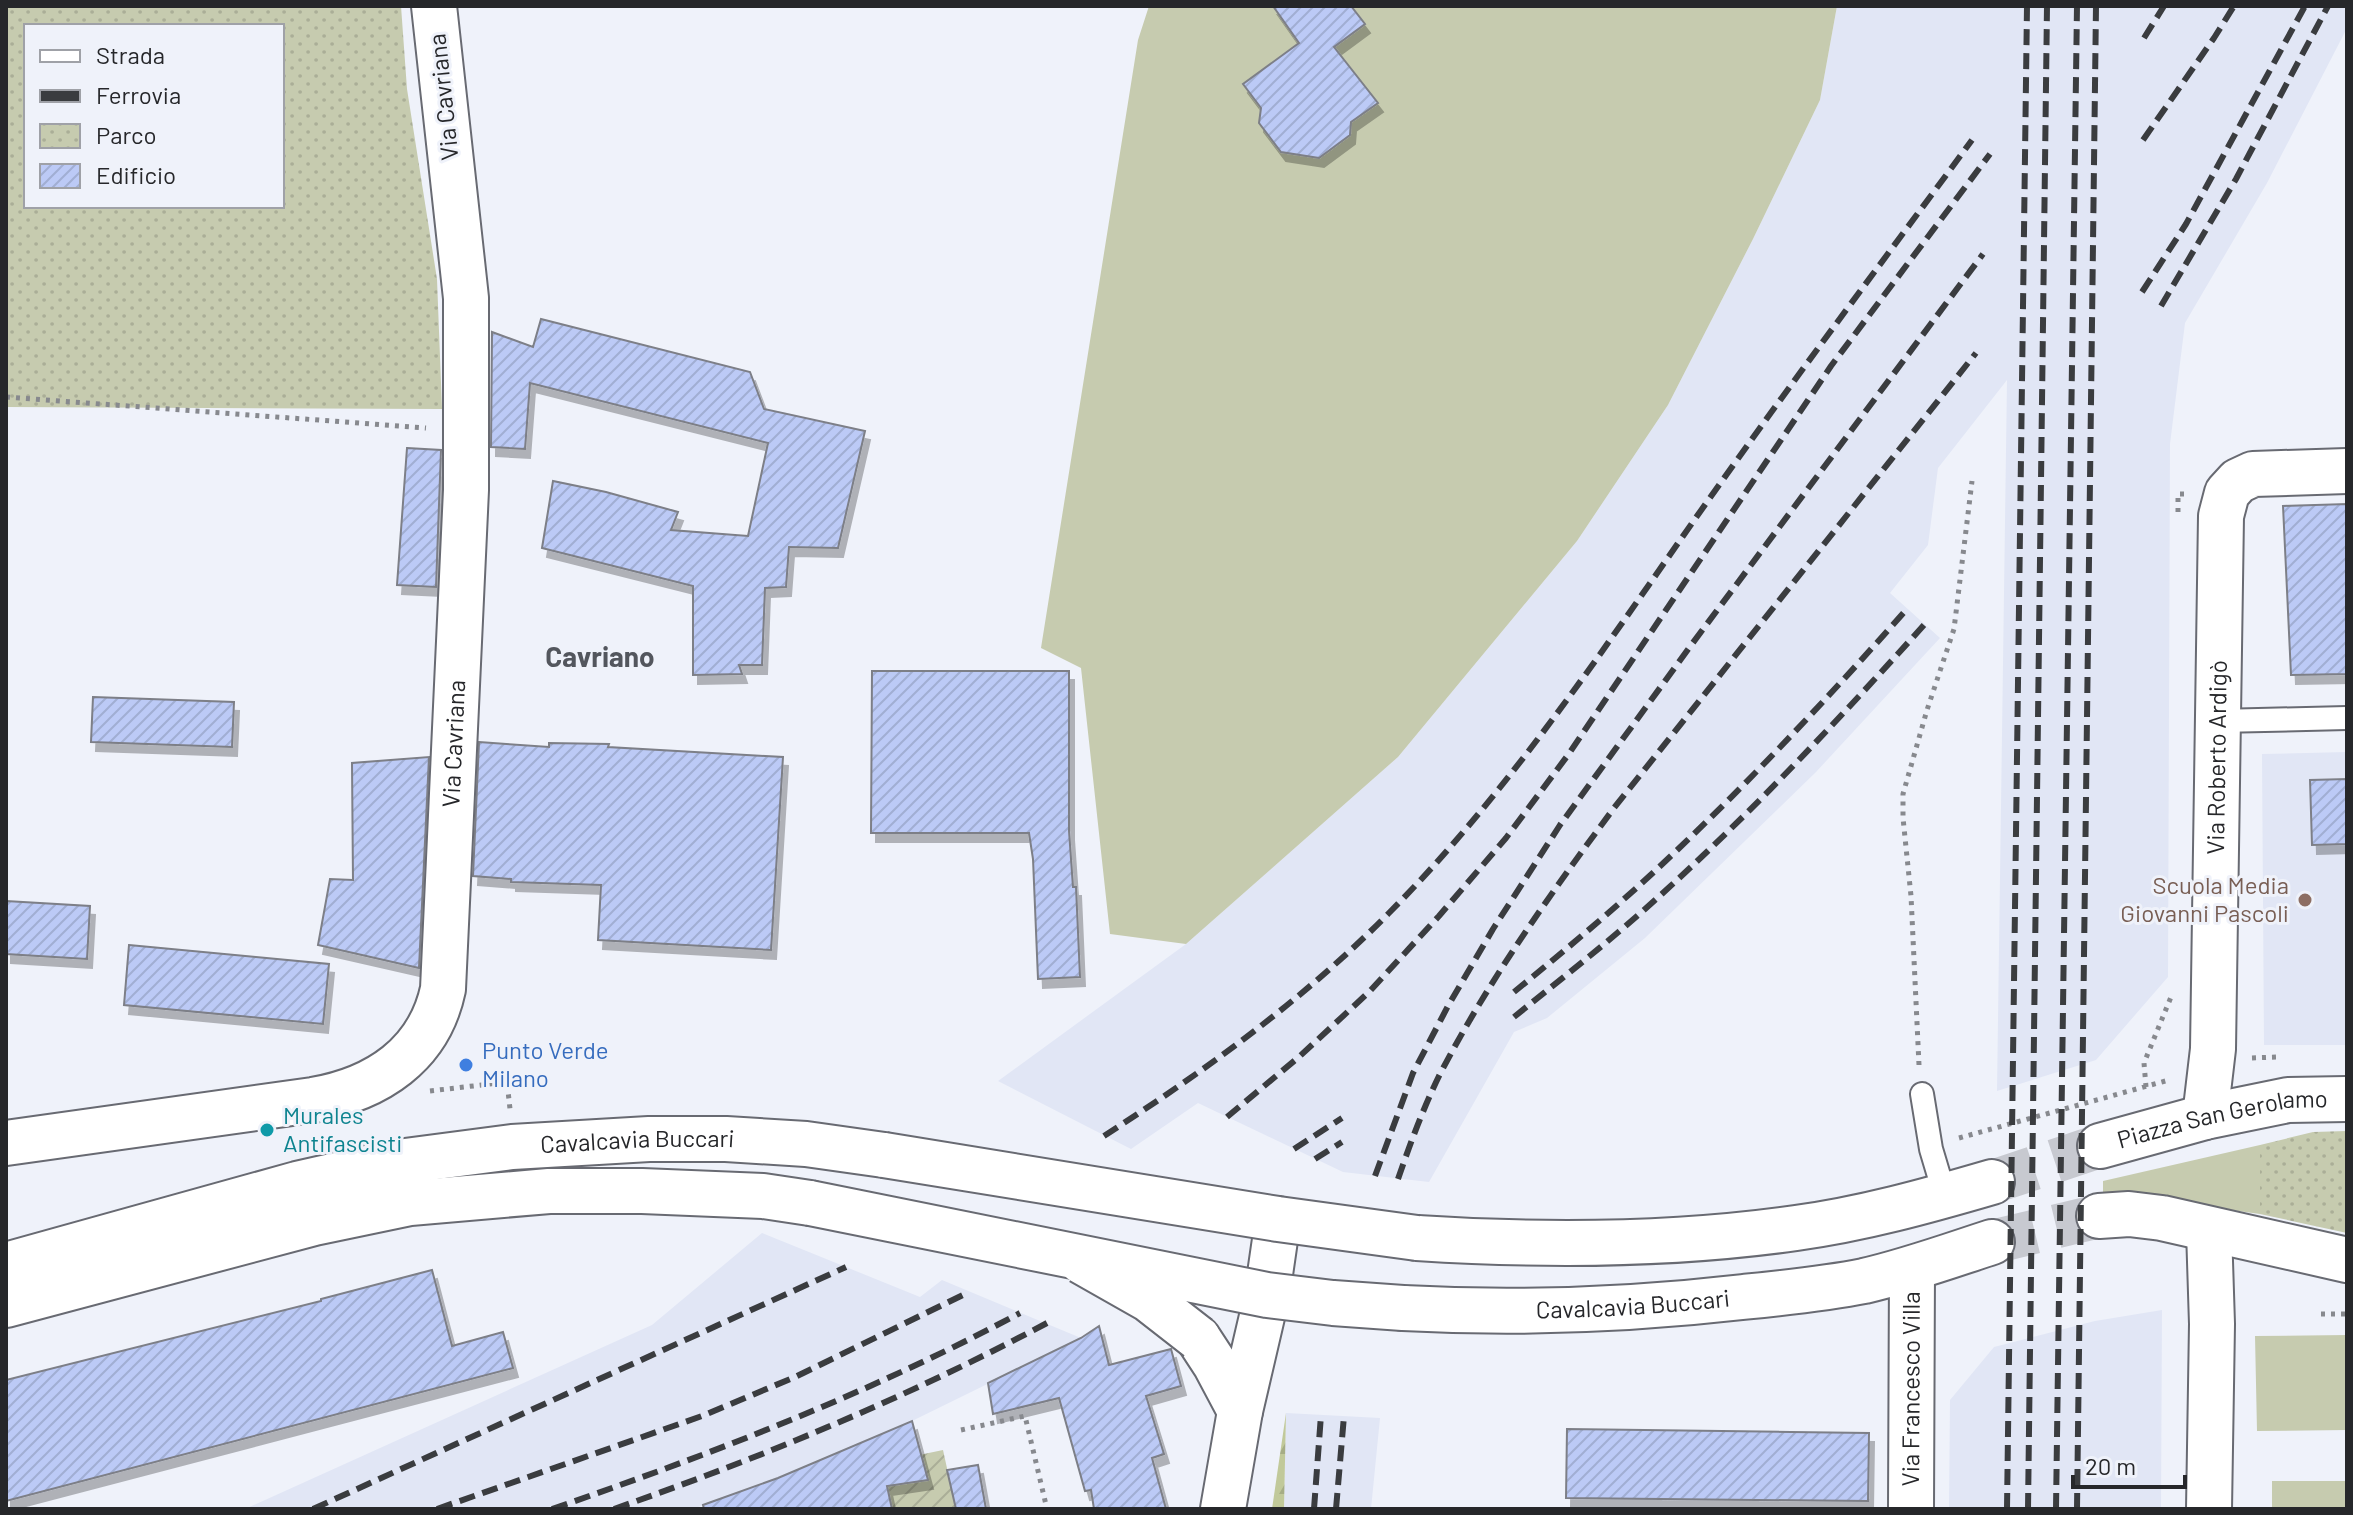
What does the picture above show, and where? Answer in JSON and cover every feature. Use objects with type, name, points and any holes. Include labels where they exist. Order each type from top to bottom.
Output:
[{"type":"street","name":"Via Cavriana","points":[[6,1143],[313,1100],[341,1093],[374,1080],[395,1067],[417,1047],[439,1007],[443,989],[467,431],[466,298],[434,6]]},
{"type":"street","name":"Via Roberto Ardigò","points":[[2205,1117],[2213,1049],[2221,516],[2227,493],[2238,481],[2253,474],[2347,471]]},
{"type":"street","name":"Piazza San Gerolamo","points":[[2100,1146],[2205,1117],[2288,1100],[2347,1099]]},
{"type":"street","name":"Cavalcavia Buccari","points":[[6,1265],[297,1184],[390,1163],[512,1147],[649,1139],[726,1139],[806,1144],[1278,1219],[1417,1238],[1485,1242],[1662,1242],[1708,1238],[1814,1225],[1911,1205],[1992,1182]]},
{"type":"street","name":"Cavalcavia Buccari","points":[[6,1305],[314,1223],[410,1203],[549,1191],[763,1196],[1267,1295],[1333,1303],[1462,1311],[1633,1308],[1799,1291],[1912,1269],[1992,1242]]},
{"type":"street","points":[[2099,1216],[2129,1214],[2162,1218],[2347,1260]]},
{"type":"street","points":[[1223,1509],[1240,1411],[1267,1295],[1278,1219]]},
{"type":"street","points":[[2209,1230],[2212,1324],[2209,1509]]},
{"type":"street","name":"Cavalcavia Buccari","points":[[1064,1253],[1148,1299],[1198,1338],[1240,1411]]},
{"type":"street","name":"Via Francesco Villa","points":[[1911,1509],[1912,1269]]},
{"type":"lane","points":[[2218,721],[2347,718]]},
{"type":"lane","points":[[1922,1094],[1931,1149],[1945,1196]]},
{"type":"path","points":[[6,397],[467,431]]},
{"type":"path","points":[[1922,1094],[1916,1046],[1911,896],[1903,794],[1954,629],[1972,481]]},
{"type":"path","points":[[2145,1076],[2146,1087]]},
{"type":"path","points":[[1931,1149],[1992,1127],[2178,1078]]},
{"type":"path","points":[[422,1092],[507,1082],[510,1111]]},
{"type":"path","points":[[2321,1314],[2347,1314]]},
{"type":"path","points":[[961,1430],[1025,1416],[1047,1509]]},
{"type":"shaded area","points":[[1837,6],[2347,6],[2347,28],[2267,183],[2185,323],[2170,444],[2168,977],[2096,1060],[1997,1091],[2007,380],[1938,468],[1928,545],[1890,593],[1940,638],[1816,772],[1645,938],[1547,1018],[1514,1032],[1429,1182],[1343,1172],[1198,1103],[1131,1149],[998,1081],[1186,944],[1398,757],[1577,541],[1668,405],[1753,239],[1820,100]]},
{"type":"shaded area","name":"Scuola Media Giovanni Pascoli","points":[[2347,752],[2347,1045],[2264,1045],[2262,754]]},
{"type":"shaded area","points":[[762,1233],[920,1297],[942,1280],[1081,1338],[912,1421],[778,1478],[693,1509],[245,1509],[652,1325]]},
{"type":"shaded area","points":[[2162,1310],[2161,1509],[1949,1509],[1950,1400],[1994,1347],[2095,1321]]},
{"type":"shaded area","points":[[1286,1413],[1380,1418],[1371,1509],[1284,1509]]},
{"type":"green space","points":[[6,6],[401,6],[407,89],[437,279],[442,409],[6,407]]},
{"type":"green space","points":[[1149,6],[1837,6],[1820,100],[1753,239],[1668,405],[1577,541],[1398,757],[1186,944],[1110,934],[1081,668],[1041,648],[1138,40]]},
{"type":"green space","points":[[2347,1131],[2347,1233],[2260,1214],[2260,1145],[2313,1132]]},
{"type":"green space","points":[[2260,1145],[2260,1214],[2209,1207],[2103,1202],[2103,1181]]},
{"type":"green space","points":[[2347,1335],[2347,1430],[2257,1431],[2255,1336]]},
{"type":"green space","points":[[1286,1413],[1284,1509],[1272,1509]]},
{"type":"green space","points":[[943,1450],[956,1509],[892,1509],[887,1486],[901,1484],[895,1460]]},
{"type":"green space","points":[[2272,1481],[2347,1481],[2347,1509],[2272,1509]]},
{"type":"building","points":[[1273,6],[1351,6],[1365,24],[1334,47],[1378,103],[1351,122],[1350,135],[1319,158],[1281,152],[1259,123],[1261,108],[1243,84],[1299,43]]},
{"type":"building","points":[[541,319],[750,372],[764,409],[865,431],[838,548],[789,547],[786,587],[765,588],[762,665],[739,665],[742,674],[693,675],[693,586],[542,548],[553,481],[678,512],[671,530],[748,536],[768,443],[530,383],[525,449],[491,447],[492,332],[533,347]]},
{"type":"building","points":[[407,448],[441,450],[436,587],[397,585]]},
{"type":"building","points":[[2347,504],[2347,674],[2291,675],[2283,506]]},
{"type":"building","points":[[872,671],[1069,671],[1069,831],[1073,887],[1076,887],[1080,977],[1038,979],[1029,833],[871,833]]},
{"type":"building","points":[[93,697],[234,702],[232,747],[91,742]]},
{"type":"building","points":[[479,742],[549,747],[549,743],[609,744],[608,747],[783,757],[771,950],[598,940],[601,885],[511,882],[511,879],[473,876]]},
{"type":"building","points":[[429,757],[419,968],[318,945],[330,879],[353,880],[352,763]]},
{"type":"building","points":[[2347,779],[2347,844],[2312,845],[2310,780]]},
{"type":"building","points":[[6,901],[90,906],[87,959],[6,954]]},
{"type":"building","points":[[129,945],[329,964],[323,1024],[124,1005]]},
{"type":"building","points":[[432,1270],[452,1346],[503,1332],[513,1368],[6,1501],[6,1380]]},
{"type":"building","points":[[1099,1326],[1109,1365],[1171,1349],[1181,1386],[1146,1396],[1164,1454],[1152,1458],[1166,1509],[1094,1509],[1091,1490],[1085,1491],[1059,1398],[993,1414],[988,1383],[1081,1338]]},
{"type":"building","points":[[912,1421],[928,1480],[887,1486],[892,1509],[704,1509],[703,1505],[778,1478]]},
{"type":"building","points":[[1567,1429],[1869,1433],[1868,1501],[1566,1498]]},
{"type":"building","points":[[978,1465],[986,1509],[956,1509],[947,1470]]},
{"type":"tunnel","points":[[1992,1182],[2100,1146]]},
{"type":"tunnel","points":[[1992,1242],[2099,1216]]},
{"type":"railway","points":[[2007,1509],[2027,6]]},
{"type":"railway","points":[[2028,1509],[2047,6]]},
{"type":"railway","points":[[2056,1509],[2077,6]]},
{"type":"railway","points":[[2077,1509],[2096,6]]},
{"type":"railway","points":[[2144,38],[2164,6]]},
{"type":"railway","points":[[2143,140],[2234,6]]},
{"type":"railway","points":[[2142,292],[2186,224],[2305,6]]},
{"type":"railway","points":[[2161,306],[2236,179],[2328,6]]},
{"type":"railway","points":[[1104,1136],[1179,1086],[1288,1005],[1356,946],[1438,861],[1485,806],[1574,690],[1770,414],[1972,140]]},
{"type":"railway","points":[[1227,1117],[1300,1056],[1369,992],[1506,838],[1568,755],[1831,366],[1990,154]]},
{"type":"railway","points":[[1375,1176],[1413,1073],[1448,1006],[1560,825],[1983,254]]},
{"type":"railway","points":[[1398,1179],[1439,1076],[1478,1006],[1544,905],[1614,808],[1976,353]]},
{"type":"railway","points":[[1514,992],[1640,885],[1690,838],[1785,742],[1907,609]]},
{"type":"railway","points":[[1514,1017],[1627,924],[1732,828],[1924,625]]},
{"type":"railway","points":[[1294,1149],[1342,1118]]},
{"type":"railway","points":[[1315,1159],[1342,1142]]},
{"type":"railway","points":[[313,1509],[846,1267]]},
{"type":"railway","points":[[437,1509],[702,1416],[795,1377],[969,1292]]},
{"type":"railway","points":[[552,1509],[672,1466],[848,1396],[1020,1313]]},
{"type":"railway","points":[[614,1509],[725,1468],[888,1401],[1047,1323]]},
{"type":"railway","points":[[1314,1509],[1321,1415]]},
{"type":"railway","points":[[1336,1509],[1344,1416]]},
{"type":"place","name":"Scuola Media Giovanni Pascoli","points":[[2305,900]]},
{"type":"place","name":"Punto Verde Milano","points":[[466,1065]]},
{"type":"place","name":"Murales Antifascisti","points":[[267,1130]]},
{"type":"district","name":"Cavriano","points":[[600,657]]}]
